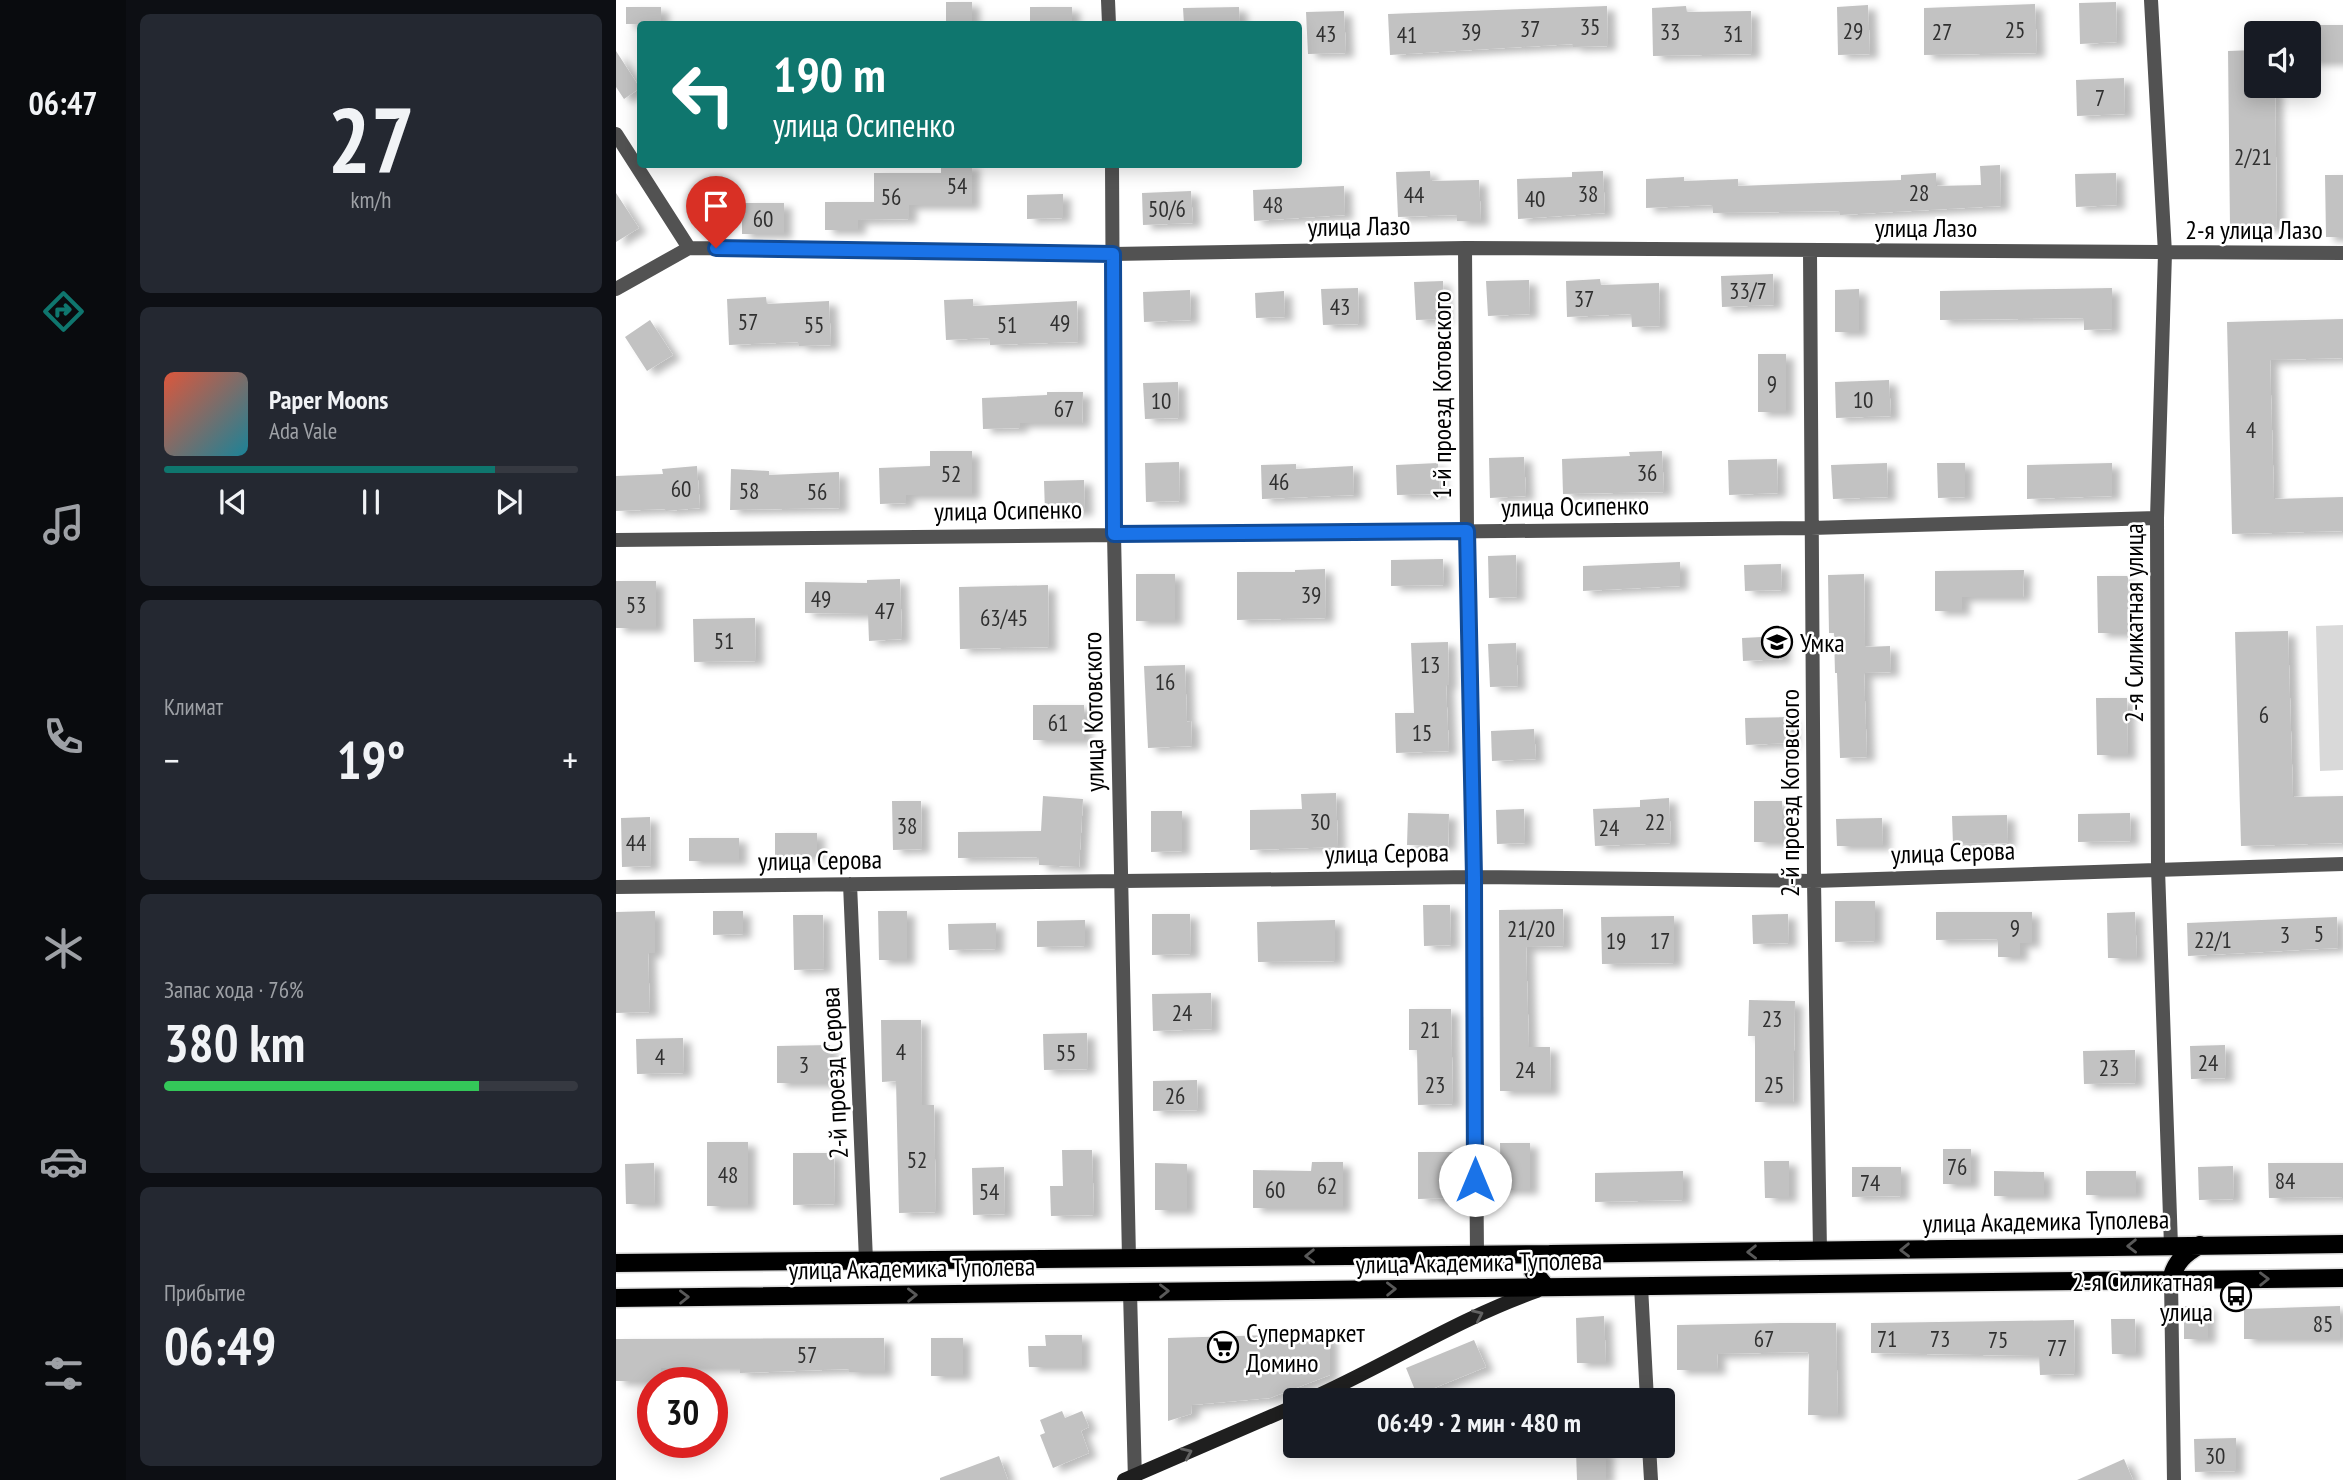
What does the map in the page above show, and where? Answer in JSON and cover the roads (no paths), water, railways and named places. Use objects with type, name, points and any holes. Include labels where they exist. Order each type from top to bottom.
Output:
[{"type":"main road","name":"улица Академика Туполева","points":[[616,1263],[2343,1244]]},
{"type":"main road","points":[[2171,1280],[2179,1260],[2200,1245]]},
{"type":"main road","points":[[2146,1280],[2162,1265],[2171,1246]]},
{"type":"main road","points":[[1546,1287],[1533,1271],[1534,1267],[1550,1254]]},
{"type":"main road","name":"улица Академика Туполева","points":[[616,1298],[2343,1278]]},
{"type":"street","points":[[1108,0],[1109,21]]},
{"type":"street","name":"2-я Силикатная улица","points":[[2151,0],[2165,253],[2157,519],[2158,869],[2171,1246]]},
{"type":"street","points":[[616,134],[637,167]]},
{"type":"street","points":[[616,289],[689,248],[638,168]]},
{"type":"street","name":"улица Котовского","points":[[1112,168],[1114,534],[1129,1258]]},
{"type":"street","name":"улица Лазо","points":[[689,248],[1113,254],[1465,248],[2165,253]]},
{"type":"street","name":"1-й проезд Котовского","points":[[1465,248],[1477,1255]]},
{"type":"street","name":"2-й проезд Котовского","points":[[1810,251],[1814,881],[1820,1251]]},
{"type":"street","name":"2-я улица Лазо","points":[[2165,253],[2343,253]]},
{"type":"street","name":"улица Осипенко","points":[[616,540],[1811,528],[2157,519]]},
{"type":"street","name":"улица Серова","points":[[616,887],[1474,877],[1814,881],[2343,864]]},
{"type":"street","name":"2-й проезд Серова","points":[[850,884],[866,1260]]},
{"type":"street","points":[[2171,1280],[2174,1480]]},
{"type":"street","points":[[1641,1286],[1646,1388]]},
{"type":"street","points":[[1335,1388],[1507,1301],[1546,1287]]},
{"type":"street","points":[[1130,1292],[1131,1479],[1283,1411]]},
{"type":"street","points":[[1650,1458],[1651,1480]]},
{"type":"place","name":"Умка","points":[[1777,642]]},
{"type":"place","name":"2-я Силикатная улица","points":[[2236,1296]]},
{"type":"place","name":"Супермаркет Домино","points":[[1223,1347]]}]
